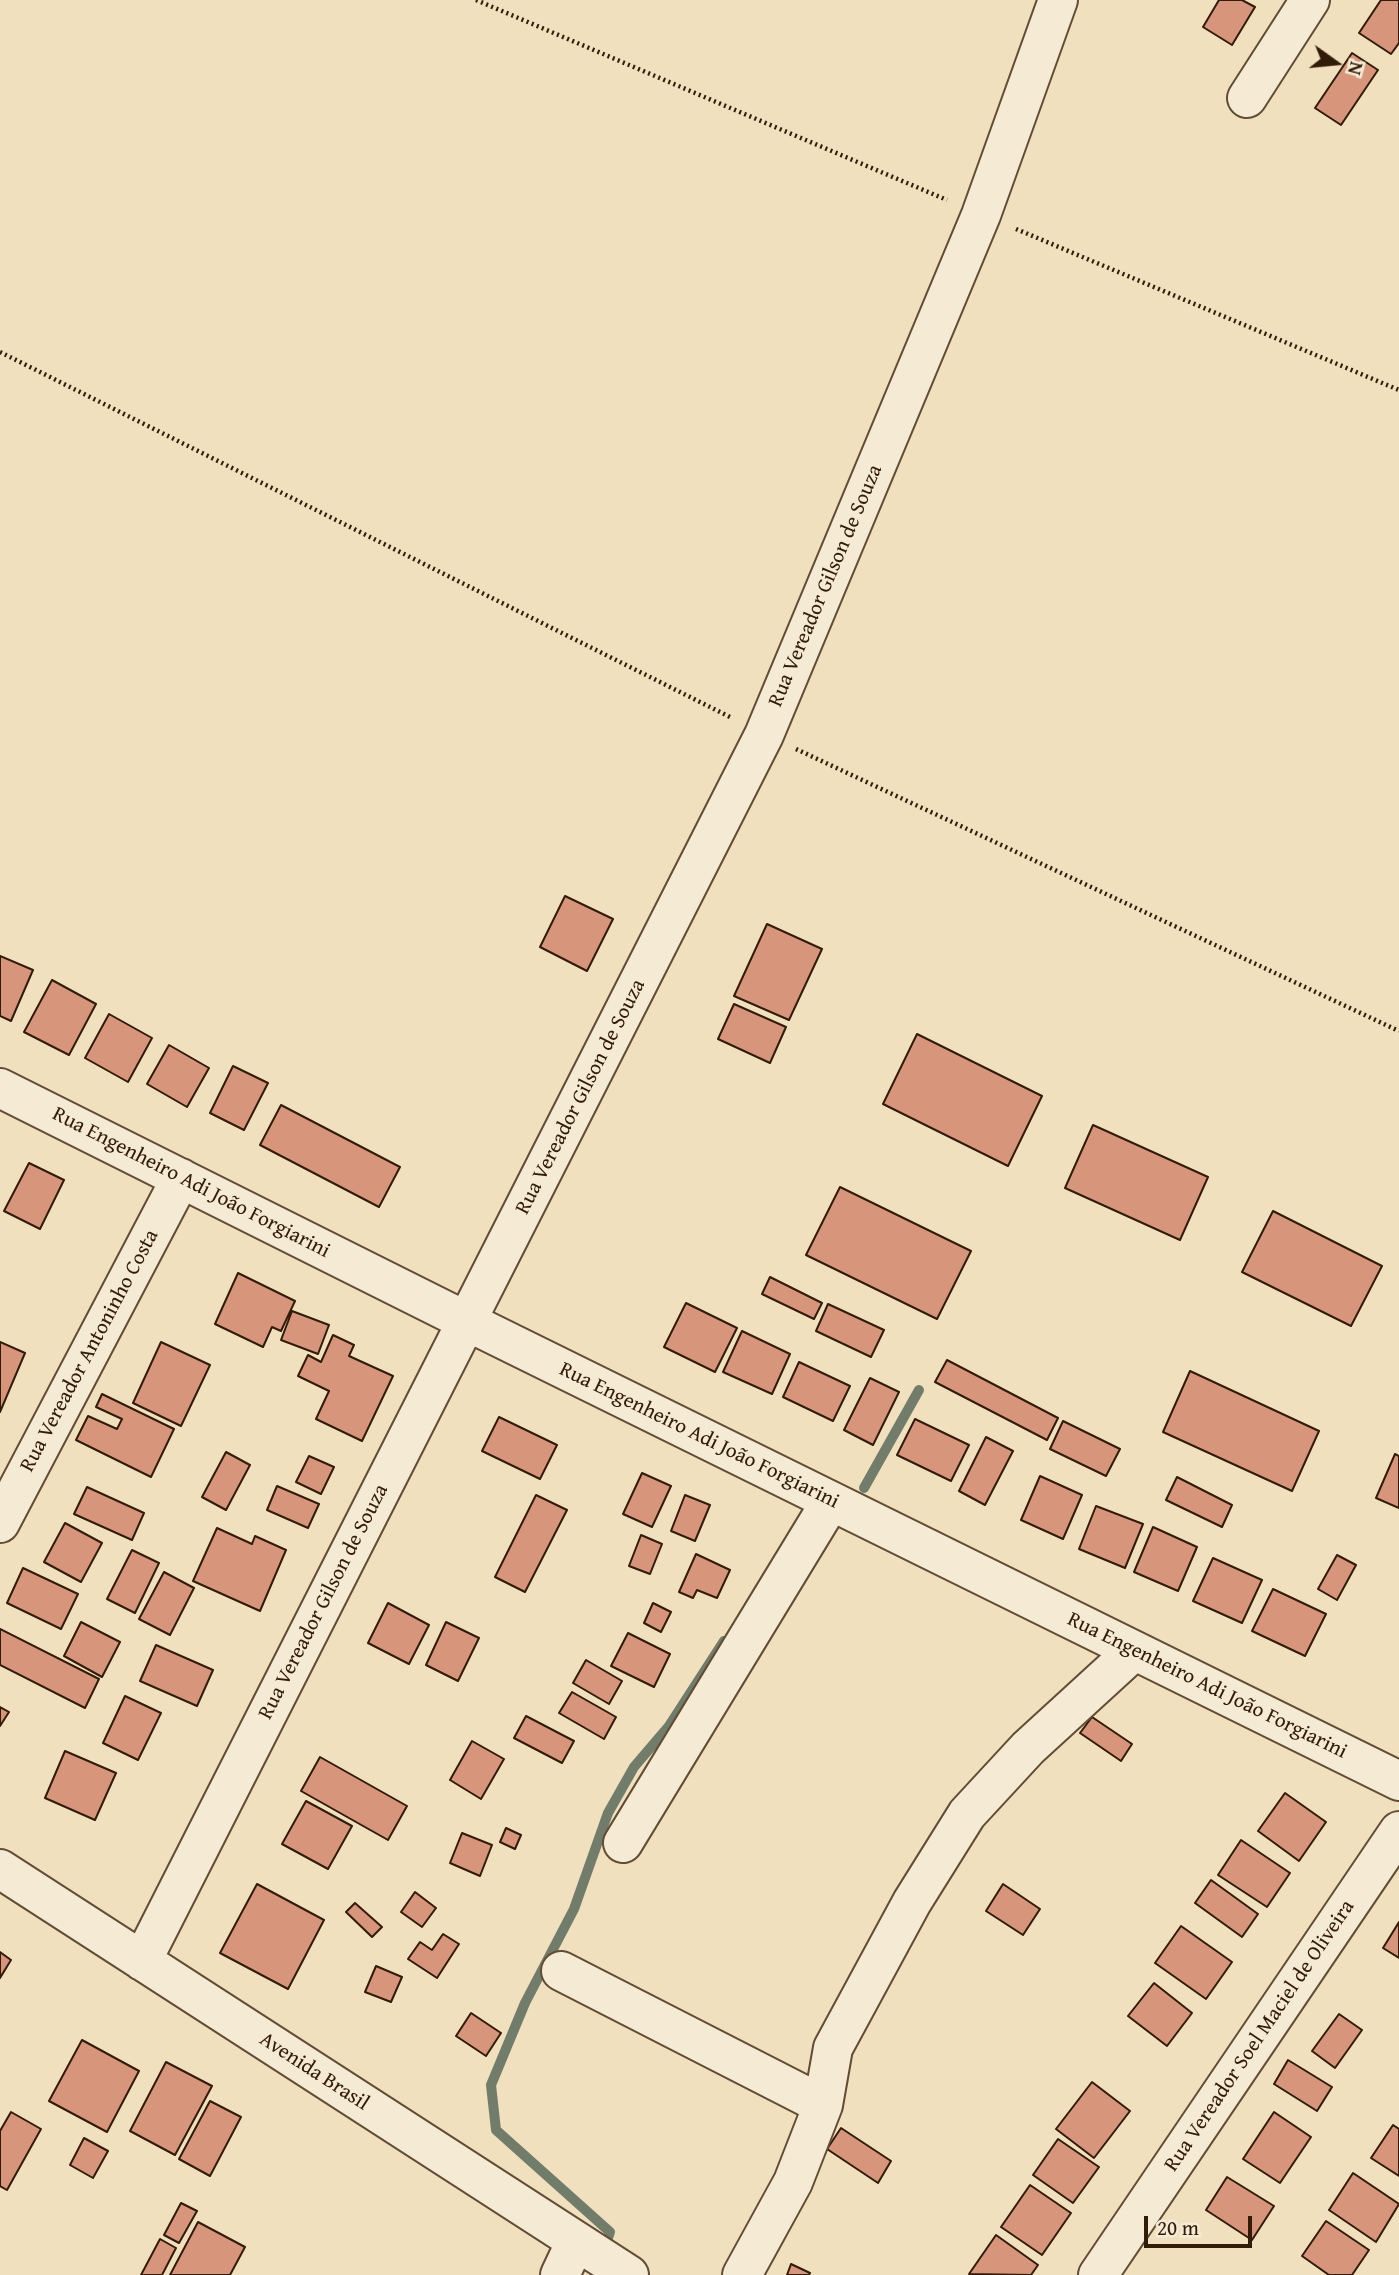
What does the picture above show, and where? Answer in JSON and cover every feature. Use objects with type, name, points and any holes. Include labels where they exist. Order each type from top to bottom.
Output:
[{"type":"street","name":"Rua Vereador Gilson de Souza","points":[[142,1961],[764,734],[981,215],[1058,0]]},
{"type":"street","points":[[1247,98],[1310,0]]},
{"type":"street","name":"Rua Engenheiro Adi João Forgiarini","points":[[0,1088],[1399,1781]]},
{"type":"street","name":"Rua Vereador Antoninho Costa","points":[[0,1523],[181,1178]]},
{"type":"street","points":[[623,1843],[831,1501]]},
{"type":"street","points":[[742,2275],[793,2182],[823,2105],[833,2048],[912,1902],[967,1814],[1028,1748],[1135,1651]]},
{"type":"street","name":"Rua Vereador Soel Maciel de Oliveira","points":[[1098,2275],[1399,1831]]},
{"type":"street","name":"Avenida Brasil","points":[[0,1869],[629,2275]]},
{"type":"street","points":[[561,1971],[823,2105]]},
{"type":"street","points":[[560,2275],[576,2241]]},
{"type":"path","points":[[476,0],[1399,390]]},
{"type":"path","points":[[0,352],[764,734],[1399,1031]]},
{"type":"building","points":[[1219,0],[1242,0],[1255,7],[1232,45],[1203,27]]},
{"type":"building","points":[[1381,0],[1399,0],[1399,43],[1391,54],[1359,33]]},
{"type":"building","points":[[1352,53],[1378,70],[1341,125],[1315,108]]},
{"type":"building","points":[[565,896],[613,919],[587,971],[540,947]]},
{"type":"building","points":[[767,924],[822,949],[789,1020],[734,996]]},
{"type":"building","points":[[0,956],[33,970],[11,1021],[0,1016]]},
{"type":"building","points":[[52,980],[96,1004],[69,1055],[24,1032]]},
{"type":"building","points":[[734,1004],[786,1027],[770,1063],[718,1039]]},
{"type":"building","points":[[109,1014],[152,1038],[128,1082],[85,1058]]},
{"type":"building","points":[[917,1034],[1042,1096],[1008,1166],[883,1104]]},
{"type":"building","points":[[169,1045],[209,1068],[187,1107],[147,1084]]},
{"type":"building","points":[[233,1066],[268,1083],[244,1130],[210,1113]]},
{"type":"building","points":[[281,1105],[400,1167],[379,1207],[260,1145]]},
{"type":"building","points":[[1093,1125],[1208,1177],[1180,1240],[1065,1188]]},
{"type":"building","points":[[29,1163],[64,1180],[40,1229],[4,1211]]},
{"type":"building","points":[[840,1187],[971,1251],[937,1319],[806,1255]]},
{"type":"building","points":[[1273,1211],[1382,1266],[1351,1326],[1242,1272]]},
{"type":"building","points":[[238,1273],[295,1301],[281,1331],[272,1327],[263,1347],[215,1324]]},
{"type":"building","points":[[770,1277],[822,1303],[814,1319],[762,1294]]},
{"type":"building","points":[[686,1303],[737,1328],[715,1372],[664,1347]]},
{"type":"building","points":[[828,1304],[884,1330],[871,1357],[816,1331]]},
{"type":"building","points":[[292,1311],[329,1325],[318,1354],[281,1340]]},
{"type":"building","points":[[742,1331],[790,1354],[772,1394],[723,1372]]},
{"type":"building","points":[[333,1335],[354,1345],[349,1356],[393,1376],[362,1441],[316,1419],[329,1391],[298,1376],[308,1355],[321,1362]]},
{"type":"building","points":[[0,1342],[25,1353],[0,1412]]},
{"type":"building","points":[[161,1342],[210,1365],[181,1426],[133,1403]]},
{"type":"building","points":[[947,1360],[1058,1418],[1047,1440],[935,1382]]},
{"type":"building","points":[[799,1362],[850,1386],[833,1421],[783,1397]]},
{"type":"building","points":[[1190,1371],[1319,1431],[1292,1491],[1163,1432]]},
{"type":"building","points":[[870,1378],[899,1392],[873,1445],[844,1430]]},
{"type":"building","points":[[102,1394],[174,1429],[151,1477],[76,1440],[88,1416],[117,1429],[122,1419],[96,1407]]},
{"type":"building","points":[[499,1417],[557,1445],[540,1479],[482,1451]]},
{"type":"building","points":[[915,1419],[969,1445],[951,1481],[897,1455]]},
{"type":"building","points":[[1063,1421],[1120,1449],[1106,1476],[1050,1449]]},
{"type":"building","points":[[986,1437],[1013,1451],[985,1505],[959,1491]]},
{"type":"building","points":[[226,1452],[250,1465],[226,1510],[202,1497]]},
{"type":"building","points":[[1395,1454],[1399,1456],[1399,1508],[1376,1498]]},
{"type":"building","points":[[309,1456],[334,1467],[321,1494],[296,1482]]},
{"type":"building","points":[[642,1473],[671,1486],[652,1527],[623,1514]]},
{"type":"building","points":[[1040,1476],[1082,1495],[1063,1539],[1021,1520]]},
{"type":"building","points":[[1177,1477],[1232,1505],[1222,1527],[1166,1500]]},
{"type":"building","points":[[277,1486],[319,1504],[308,1528],[267,1510]]},
{"type":"building","points":[[87,1487],[144,1513],[132,1540],[74,1514]]},
{"type":"building","points":[[536,1495],[567,1510],[525,1592],[495,1577]]},
{"type":"building","points":[[685,1495],[710,1505],[695,1541],[671,1531]]},
{"type":"building","points":[[1096,1506],[1143,1524],[1125,1568],[1079,1549]]},
{"type":"building","points":[[65,1523],[102,1543],[81,1582],[44,1562]]},
{"type":"building","points":[[1153,1527],[1197,1547],[1178,1591],[1134,1572]]},
{"type":"building","points":[[217,1528],[252,1544],[255,1536],[286,1550],[260,1611],[193,1581]]},
{"type":"building","points":[[641,1535],[662,1544],[650,1574],[629,1566]]},
{"type":"building","points":[[132,1550],[159,1563],[135,1613],[107,1599]]},
{"type":"building","points":[[696,1554],[730,1570],[717,1598],[697,1590],[693,1598],[679,1592]]},
{"type":"building","points":[[1337,1555],[1356,1565],[1337,1600],[1318,1589]]},
{"type":"building","points":[[1213,1558],[1262,1580],[1242,1623],[1193,1601]]},
{"type":"building","points":[[23,1568],[78,1594],[61,1629],[7,1603]]},
{"type":"building","points":[[164,1572],[194,1588],[170,1635],[139,1619]]},
{"type":"building","points":[[1273,1589],[1326,1614],[1305,1656],[1252,1631]]},
{"type":"building","points":[[388,1603],[429,1625],[409,1664],[368,1643]]},
{"type":"building","points":[[653,1603],[671,1612],[661,1632],[644,1623]]},
{"type":"building","points":[[81,1622],[120,1642],[102,1677],[64,1656]]},
{"type":"building","points":[[446,1622],[479,1638],[458,1681],[426,1665]]},
{"type":"building","points":[[0,1629],[99,1679],[85,1708],[0,1665]]},
{"type":"building","points":[[628,1633],[670,1654],[654,1687],[611,1666]]},
{"type":"building","points":[[156,1645],[213,1670],[197,1706],[140,1681]]},
{"type":"building","points":[[586,1660],[622,1681],[609,1704],[573,1683]]},
{"type":"building","points":[[572,1692],[616,1717],[604,1739],[559,1713]]},
{"type":"building","points":[[125,1696],[161,1713],[138,1760],[103,1743]]},
{"type":"building","points":[[0,1707],[9,1712],[0,1726]]},
{"type":"building","points":[[526,1716],[574,1741],[562,1763],[514,1738]]},
{"type":"building","points":[[1092,1717],[1132,1744],[1121,1761],[1080,1733]]},
{"type":"building","points":[[472,1741],[504,1759],[481,1799],[450,1780]]},
{"type":"building","points":[[65,1751],[116,1773],[95,1820],[45,1798]]},
{"type":"building","points":[[320,1757],[407,1806],[388,1840],[301,1791]]},
{"type":"building","points":[[1285,1793],[1326,1822],[1299,1861],[1258,1831]]},
{"type":"building","points":[[306,1801],[352,1826],[328,1869],[282,1844]]},
{"type":"building","points":[[506,1828],[521,1835],[515,1849],[500,1842]]},
{"type":"building","points":[[462,1833],[492,1845],[480,1876],[450,1863]]},
{"type":"building","points":[[1241,1840],[1290,1873],[1267,1907],[1218,1875]]},
{"type":"building","points":[[1211,1880],[1258,1914],[1242,1937],[1195,1903]]},
{"type":"building","points":[[257,1884],[324,1920],[288,1989],[220,1953]]},
{"type":"building","points":[[1003,1884],[1040,1909],[1023,1935],[986,1911]]},
{"type":"building","points":[[415,1892],[436,1908],[422,1927],[401,1912]]},
{"type":"building","points":[[355,1903],[382,1927],[372,1937],[346,1912]]},
{"type":"building","points":[[1399,1922],[1399,1958],[1383,1948]]},
{"type":"building","points":[[1181,1926],[1232,1962],[1206,1999],[1155,1963]]},
{"type":"building","points":[[443,1934],[459,1944],[437,1978],[408,1959],[420,1942],[432,1950]]},
{"type":"building","points":[[0,1952],[11,1960],[0,1978]]},
{"type":"building","points":[[376,1966],[402,1977],[391,2002],[365,1992]]},
{"type":"building","points":[[1154,1983],[1192,2013],[1167,2046],[1128,2016]]},
{"type":"building","points":[[471,2013],[501,2033],[486,2056],[456,2036]]},
{"type":"building","points":[[1339,2014],[1362,2030],[1335,2068],[1312,2051]]},
{"type":"building","points":[[82,2040],[139,2071],[107,2132],[49,2101]]},
{"type":"building","points":[[1288,2060],[1332,2087],[1317,2111],[1274,2084]]},
{"type":"building","points":[[166,2062],[212,2086],[175,2155],[130,2131]]},
{"type":"building","points":[[1092,2082],[1130,2111],[1094,2158],[1056,2129]]},
{"type":"building","points":[[210,2101],[241,2117],[210,2176],[179,2159]]},
{"type":"building","points":[[11,2112],[41,2129],[7,2190],[0,2186],[0,2131]]},
{"type":"building","points":[[1274,2112],[1311,2137],[1280,2183],[1243,2159]]},
{"type":"building","points":[[1393,2125],[1399,2129],[1399,2176],[1371,2158]]},
{"type":"building","points":[[841,2128],[891,2161],[878,2183],[827,2149]]},
{"type":"building","points":[[84,2138],[108,2151],[93,2178],[70,2165]]},
{"type":"building","points":[[1058,2139],[1099,2167],[1073,2203],[1033,2175]]},
{"type":"building","points":[[1353,2173],[1399,2204],[1376,2242],[1329,2210]]},
{"type":"building","points":[[1227,2177],[1274,2206],[1252,2240],[1206,2210]]},
{"type":"building","points":[[1030,2185],[1071,2213],[1042,2255],[1001,2227]]},
{"type":"building","points":[[181,2203],[197,2211],[179,2243],[164,2235]]},
{"type":"building","points":[[1326,2221],[1369,2250],[1352,2275],[1329,2275],[1302,2256]]},
{"type":"building","points":[[198,2222],[245,2247],[230,2275],[170,2275]]},
{"type":"building","points":[[996,2235],[1038,2265],[1031,2275],[969,2274]]},
{"type":"building","points":[[160,2239],[176,2248],[162,2275],[141,2275]]},
{"type":"building","points":[[791,2264],[810,2273],[809,2275],[787,2275]]},
{"type":"waterway","points":[[864,1488],[919,1390]]},
{"type":"waterway","points":[[604,2250],[610,2232],[496,2130],[491,2085],[525,2003],[574,1909],[608,1813],[634,1767],[669,1726],[724,1641]]}]
